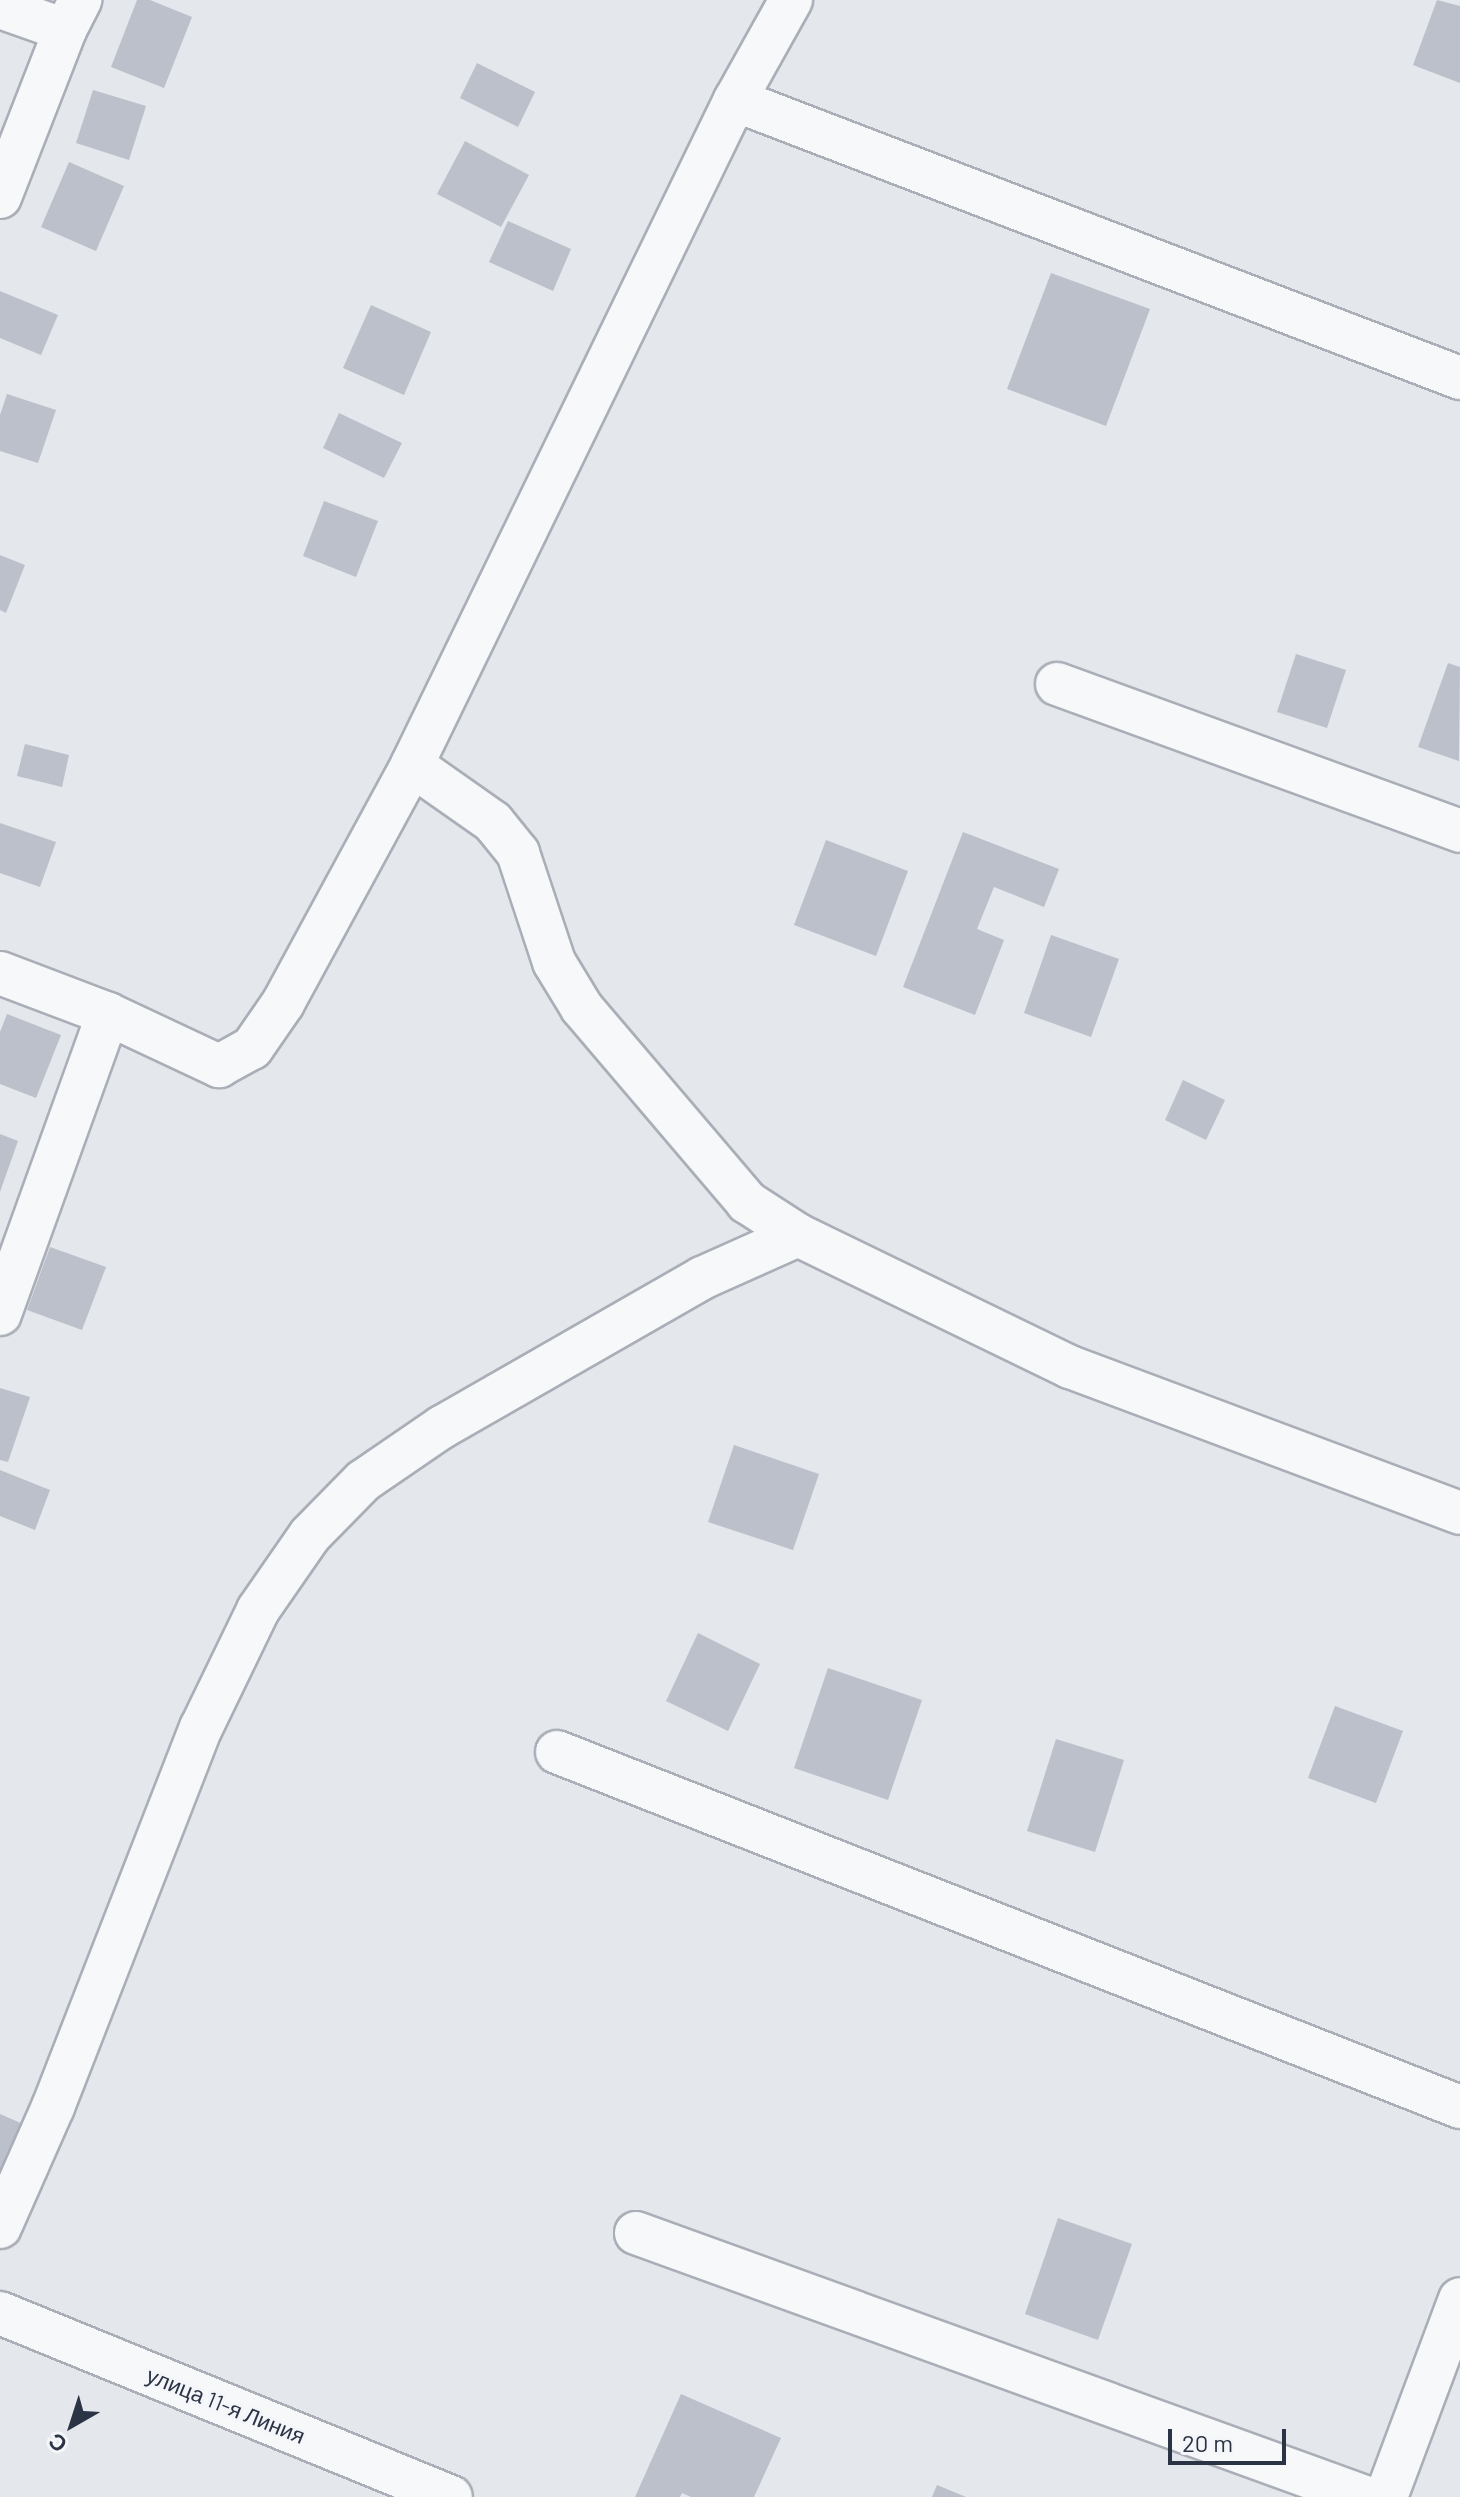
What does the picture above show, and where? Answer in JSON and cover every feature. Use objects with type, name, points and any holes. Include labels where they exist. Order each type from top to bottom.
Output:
[{"type":"street","points":[[0,973],[108,1014],[219,1066],[252,1048],[283,1003],[412,765],[735,100],[791,0]]},
{"type":"street","points":[[0,7],[72,15],[0,197]]},
{"type":"street","points":[[735,100],[1460,378]]},
{"type":"street","points":[[1057,684],[1460,831]]},
{"type":"street","points":[[412,765],[493,822],[518,853],[554,962],[582,1008],[747,1202],[798,1235],[1070,1367],[1460,1513]]},
{"type":"street","points":[[0,1314],[108,1014]]},
{"type":"street","points":[[0,2227],[53,2107],[201,1728],[258,1610],[310,1535],[363,1481],[442,1427],[702,1278],[798,1235]]},
{"type":"street","points":[[557,1752],[1460,2107]]},
{"type":"street","points":[[636,2233],[1365,2497]]},
{"type":"street","points":[[1386,2497],[1460,2299]]},
{"type":"street","name":"улица 11-я Линия","points":[[0,2313],[451,2497]]},
{"type":"building","points":[[137,0],[150,0],[192,17],[164,88],[111,67]]},
{"type":"building","points":[[1437,0],[1460,6],[1460,83],[1413,65]]},
{"type":"building","points":[[477,63],[535,92],[518,127],[460,98]]},
{"type":"building","points":[[93,90],[146,106],[129,160],[76,143]]},
{"type":"building","points":[[465,141],[529,175],[501,227],[437,194]]},
{"type":"building","points":[[69,162],[124,186],[96,251],[41,227]]},
{"type":"building","points":[[508,221],[571,249],[553,291],[489,262]]},
{"type":"building","points":[[1051,273],[1150,309],[1106,426],[1007,389]]},
{"type":"building","points":[[0,291],[58,315],[41,355],[0,338]]},
{"type":"building","points":[[371,305],[431,332],[404,395],[343,368]]},
{"type":"building","points":[[7,394],[56,410],[38,463],[0,451],[0,415]]},
{"type":"building","points":[[339,413],[402,443],[384,478],[323,448]]},
{"type":"building","points":[[324,501],[378,521],[356,577],[303,556]]},
{"type":"building","points":[[0,555],[25,565],[6,613],[0,610]]},
{"type":"building","points":[[1296,654],[1346,670],[1327,728],[1277,712]]},
{"type":"building","points":[[1448,663],[1460,667],[1459,761],[1418,747]]},
{"type":"building","points":[[25,744],[69,755],[62,787],[17,776]]},
{"type":"building","points":[[0,823],[56,842],[40,887],[0,873]]},
{"type":"building","points":[[963,832],[1059,869],[1044,907],[994,887],[977,929],[1004,940],[975,1015],[903,987]]},
{"type":"building","points":[[826,840],[908,871],[876,956],[794,925]]},
{"type":"building","points":[[1051,935],[1119,959],[1091,1037],[1024,1013]]},
{"type":"building","points":[[7,1014],[61,1035],[36,1098],[0,1084],[0,1032]]},
{"type":"building","points":[[1183,1080],[1225,1100],[1206,1140],[1165,1120]]},
{"type":"building","points":[[0,1134],[18,1141],[0,1192]]},
{"type":"building","points":[[50,1247],[106,1267],[82,1330],[27,1310]]},
{"type":"building","points":[[0,1388],[30,1397],[8,1462],[0,1460]]},
{"type":"building","points":[[734,1445],[819,1474],[793,1550],[708,1522]]},
{"type":"building","points":[[0,1470],[50,1490],[35,1530],[0,1516]]},
{"type":"building","points":[[698,1633],[760,1664],[728,1731],[666,1701]]},
{"type":"building","points":[[828,1668],[922,1700],[888,1800],[794,1768]]},
{"type":"building","points":[[1335,1706],[1403,1731],[1376,1803],[1308,1778]]},
{"type":"building","points":[[1056,1739],[1124,1760],[1095,1852],[1027,1831]]},
{"type":"building","points":[[0,2114],[23,2124],[0,2175]]},
{"type":"building","points":[[1058,2218],[1132,2244],[1098,2340],[1025,2314]]},
{"type":"building","points":[[681,2394],[781,2438],[754,2497],[691,2497],[682,2493],[680,2497],[635,2497]]},
{"type":"building","points":[[937,2485],[966,2497],[932,2497]]}]
